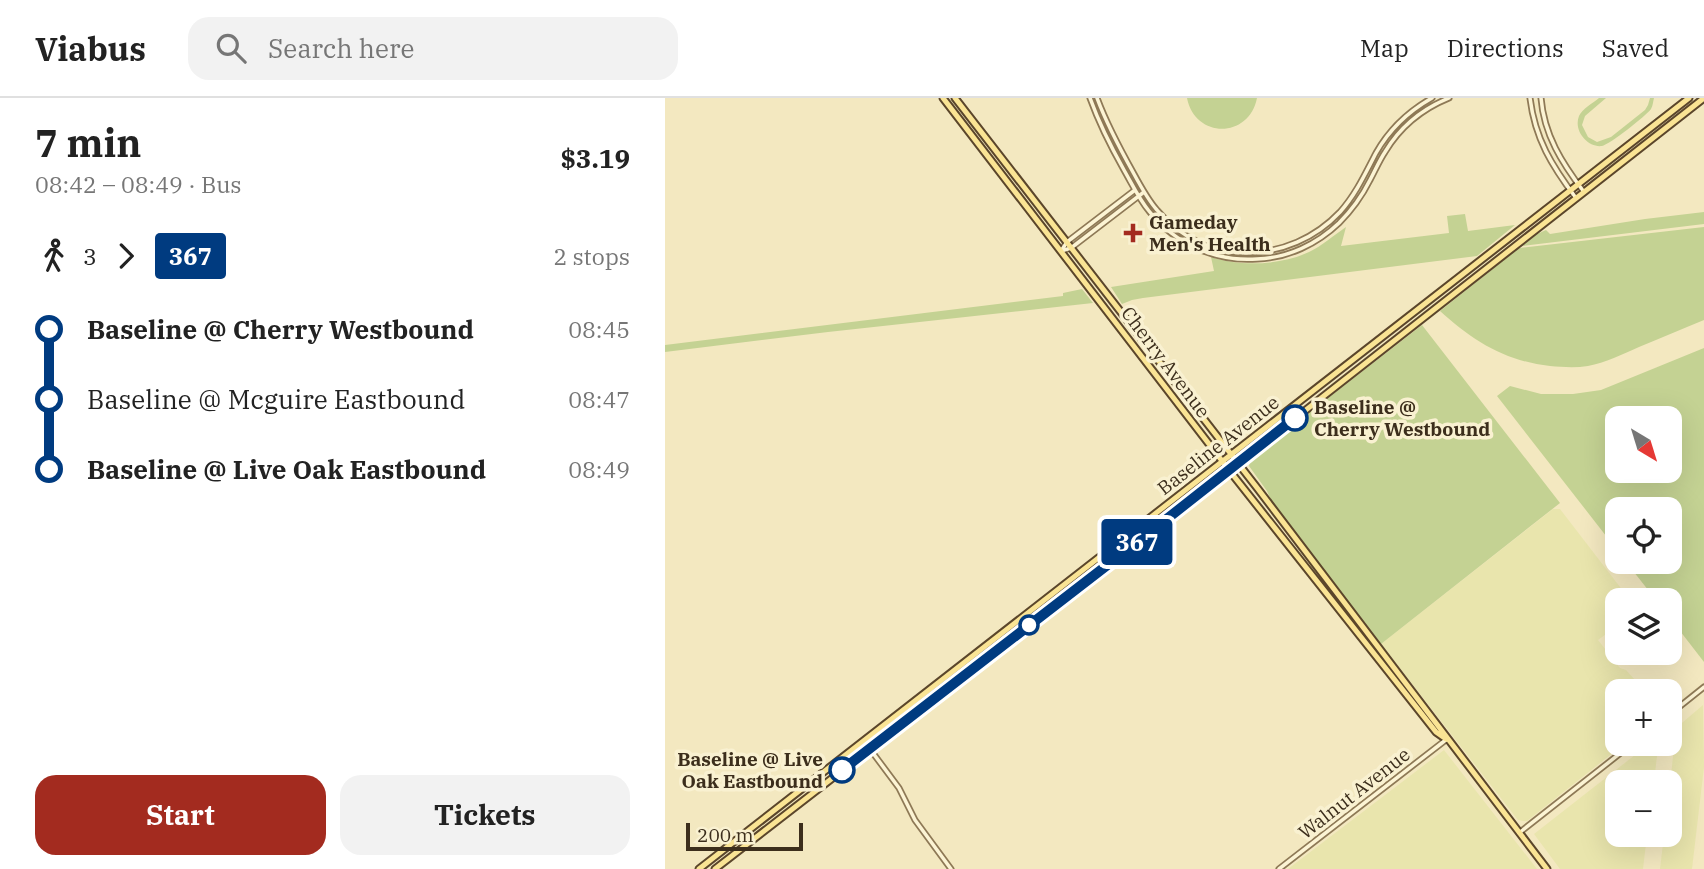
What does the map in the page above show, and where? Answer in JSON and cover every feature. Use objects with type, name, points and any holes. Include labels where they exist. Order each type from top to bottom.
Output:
[{"type":"main road","name":"Cherry Avenue","points":[[943,98],[1229,470],[1436,732],[1447,739]]},
{"type":"main road","name":"Cherry Avenue","points":[[955,98],[1238,463],[1546,869]]},
{"type":"main road","name":"Baseline Avenue","points":[[699,869],[1689,98]]},
{"type":"main road","name":"Baseline Avenue","points":[[715,869],[1704,99]]},
{"type":"street","points":[[1090,98],[1103,132],[1151,214],[1183,241],[1200,250],[1236,259],[1263,259],[1287,254],[1314,242],[1349,212],[1398,133],[1418,115],[1449,98]]},
{"type":"street","points":[[1097,98],[1115,140],[1158,212],[1193,239],[1222,250],[1243,253],[1284,248],[1310,236],[1339,213],[1359,187],[1386,138],[1405,117],[1432,98]]},
{"type":"street","points":[[1530,98],[1533,118],[1544,149],[1553,167],[1576,198]]},
{"type":"street","points":[[1541,98],[1553,145],[1584,192]]},
{"type":"street","points":[[1069,245],[1141,186]]},
{"type":"street","points":[[1061,251],[1144,192]]},
{"type":"street","points":[[1682,705],[1704,687]]},
{"type":"street","name":"Walnut Avenue","points":[[1279,869],[1447,739]]},
{"type":"street","points":[[864,741],[899,788],[915,820],[951,869]]},
{"type":"street","points":[[1519,833],[1617,756]]},
{"type":"shaded area","points":[[1553,509],[1560,509],[1605,568],[1605,574],[1610,574],[1621,588],[1605,588],[1605,635],[1598,640],[1605,649],[1605,665],[1618,665],[1634,679],[1605,679],[1605,756],[1609,756],[1527,821],[1523,821],[1518,820],[1381,644]]},
{"type":"shaded area","points":[[1703,705],[1704,767],[1692,869],[1660,869],[1663,847],[1682,847],[1682,770],[1672,770],[1673,756],[1682,756],[1682,723]]},
{"type":"shaded area","points":[[1444,750],[1537,869],[1288,869]]},
{"type":"shaded area","points":[[1634,756],[1657,756],[1655,770],[1616,770]]},
{"type":"shaded area","points":[[1605,778],[1605,847],[1646,847],[1643,869],[1560,869],[1534,834]]},
{"type":"green space","points":[[1187,98],[1257,98],[1244,121],[1222,129],[1200,121]]},
{"type":"green space","points":[[1599,98],[1606,98],[1585,116],[1582,125],[1588,137],[1597,142],[1611,137],[1645,110],[1650,98],[1654,98],[1652,108],[1636,123],[1606,144],[1597,146],[1583,137],[1578,122],[1583,111]]},
{"type":"green space","points":[[1704,212],[1704,224],[1521,246],[1546,230],[1550,234]]},
{"type":"green space","points":[[1465,214],[1468,231],[1515,225],[1477,256],[1143,298],[1122,304],[1111,287],[1214,271],[1211,257],[1248,263],[1286,260],[1314,250],[1346,227],[1341,246],[1449,233],[1447,216]]},
{"type":"green space","points":[[1704,227],[1704,320],[1601,363],[1564,367],[1518,360],[1477,340],[1440,311],[1519,248]]},
{"type":"green space","points":[[1082,289],[1093,303],[665,352],[665,345],[1063,296],[1063,293]]},
{"type":"green space","points":[[1422,325],[1560,503],[1381,644],[1274,507],[1267,491],[1249,466],[1251,458]]},
{"type":"green space","points":[[1704,348],[1704,662],[1682,634],[1682,588],[1647,588],[1635,574],[1682,574],[1682,497],[1605,497],[1605,535],[1497,396],[1510,386],[1541,394],[1573,394],[1601,390]]},
{"type":"bus line","name":"367","points":[[842,770],[1295,418]]},
{"type":"place","name":"Gameday Men's Health","points":[[1133,233]]},
{"type":"place","name":"Baseline @ Cherry Westbound","points":[[1295,418]]},
{"type":"place","name":"Baseline @ Live Oak Eastbound","points":[[842,770]]}]
